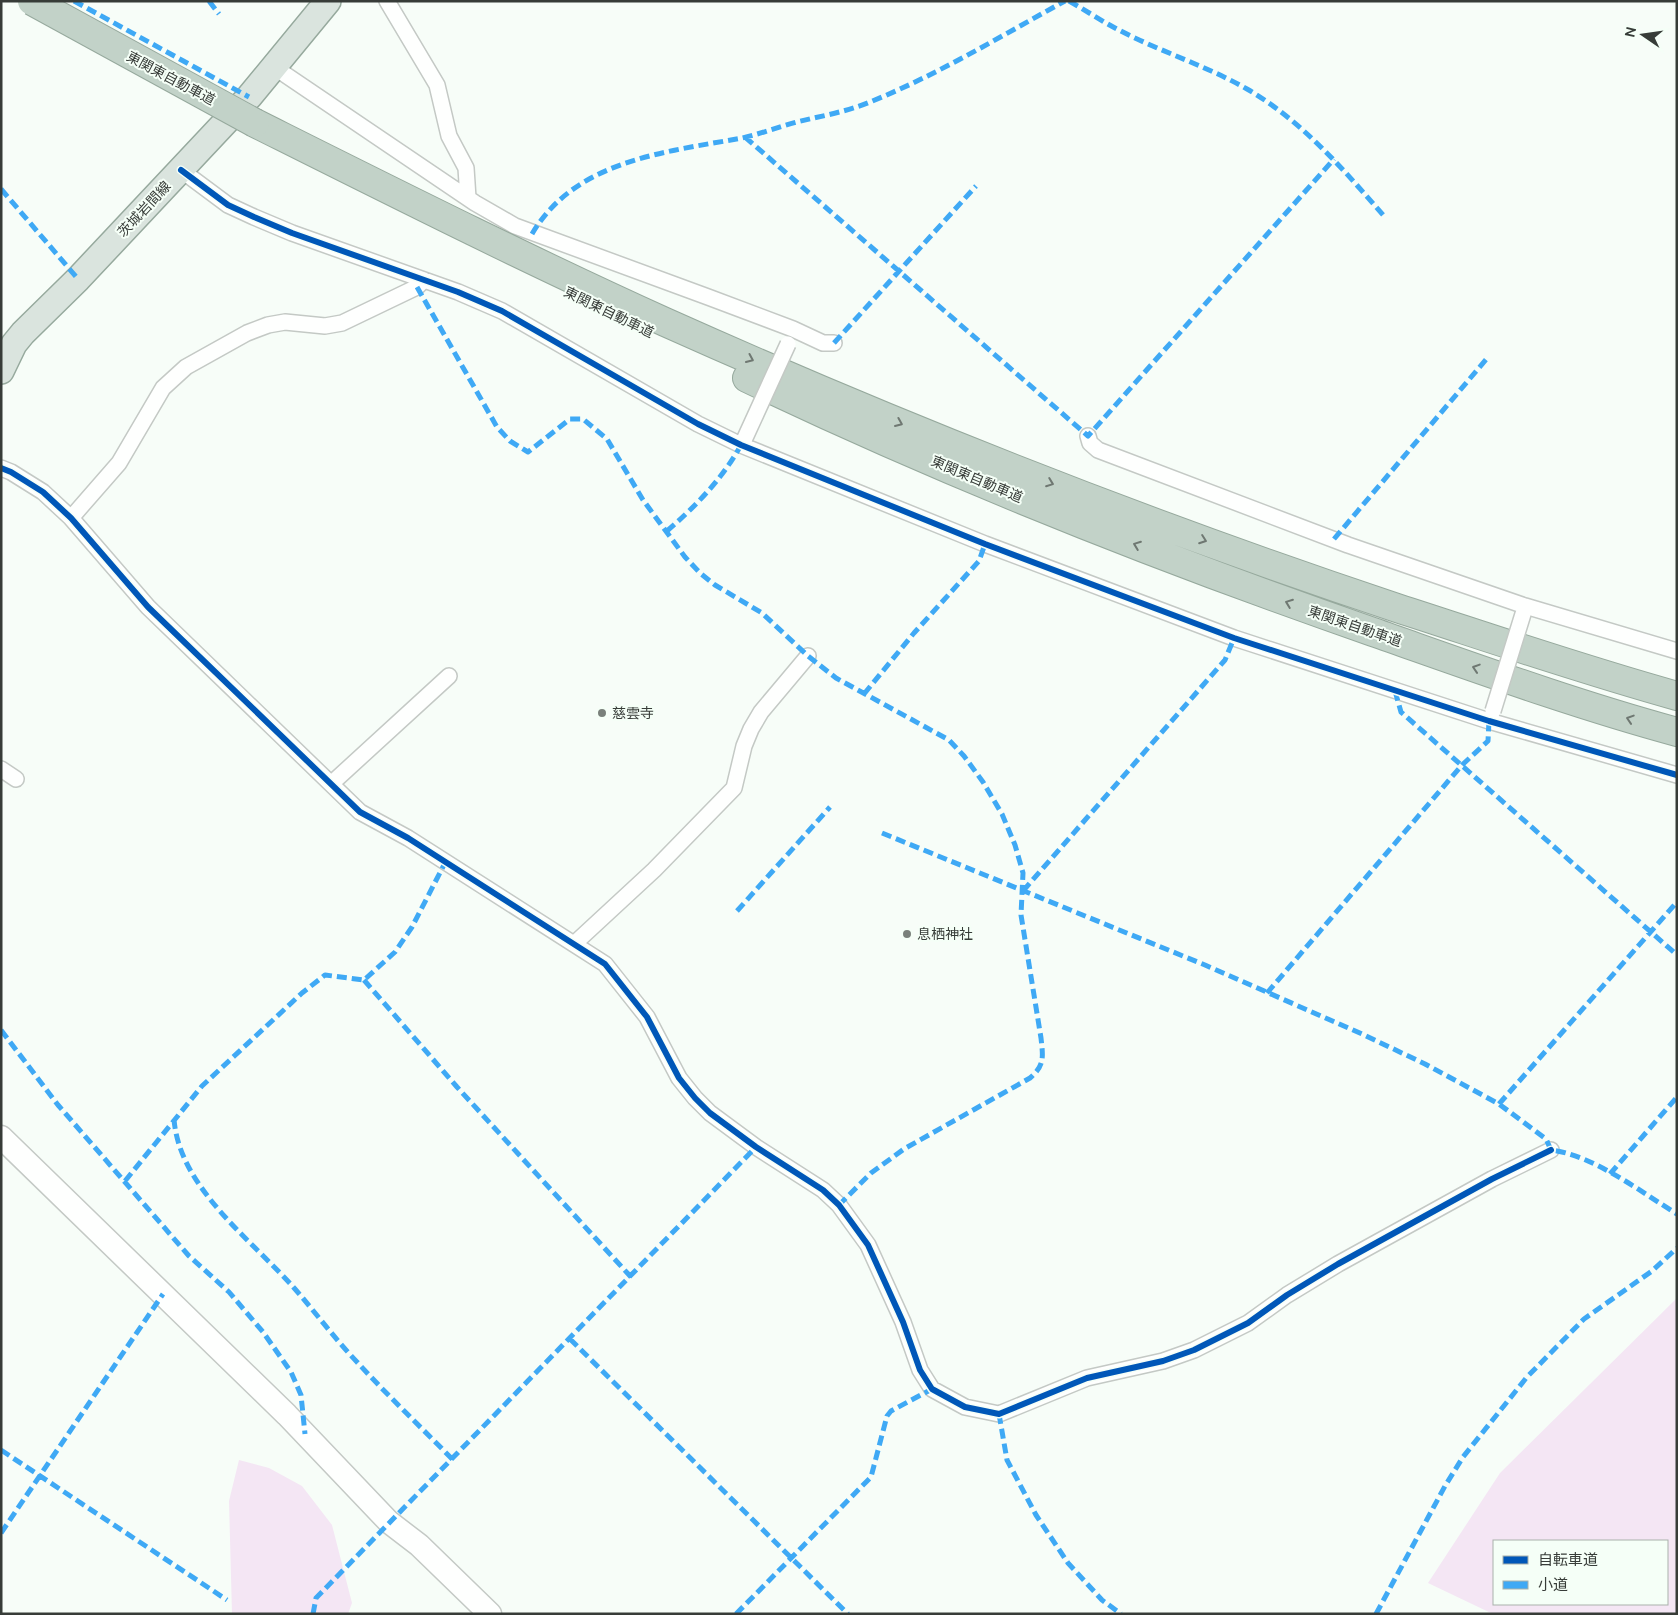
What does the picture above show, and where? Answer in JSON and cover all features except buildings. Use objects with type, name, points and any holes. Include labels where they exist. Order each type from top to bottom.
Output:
[{"type":"highway","name":"東関東自動車道","points":[[32,1],[255,123],[311,151],[660,320],[918,431],[1116,509],[1306,577],[1478,634],[1677,696]]},
{"type":"highway","name":"東関東自動車道","points":[[311,151],[452,232],[520,268],[778,393],[910,451],[1109,534],[1295,605],[1469,666],[1677,732]]},
{"type":"main road","name":"茨城岩間線","points":[[1,371],[14,344],[23,333],[180,170],[274,67],[328,1]]},
{"type":"street","points":[[387,1],[437,85],[449,136],[466,168],[468,198]]},
{"type":"street","points":[[274,67],[468,198],[532,234],[793,329],[823,343],[834,342]]},
{"type":"street","points":[[180,170],[228,205],[292,233],[458,292],[502,311],[690,419],[985,544],[1234,638],[1677,775]]},
{"type":"street","points":[[71,518],[119,463],[163,388],[186,368],[246,333],[268,325],[285,322],[325,326],[355,318],[417,287],[424,280]]},
{"type":"street","points":[[743,442],[793,329]]},
{"type":"street","points":[[1088,436],[1090,444],[1098,450],[1524,610],[1677,651]]},
{"type":"street","points":[[1,468],[43,492],[71,518],[148,607],[360,812],[408,838],[605,964],[646,1017],[679,1078],[710,1113],[756,1148],[823,1190],[839,1205],[868,1245],[903,1322],[920,1370],[932,1389],[965,1407],[999,1414],[1087,1378],[1163,1361],[1194,1350],[1248,1323],[1287,1295],[1338,1264],[1492,1179],[1551,1150]]},
{"type":"street","points":[[1491,716],[1524,610]]},
{"type":"street","points":[[574,944],[654,870],[734,788],[744,746],[761,712],[808,656]]},
{"type":"street","points":[[331,784],[449,676]]},
{"type":"street","points":[[1,768],[16,778]]},
{"type":"street","points":[[1,1137],[287,1415],[389,1522],[418,1545],[490,1614]]},
{"type":"shaded area","points":[[1677,1298],[1677,1614],[1493,1614],[1428,1583],[1500,1473]]},
{"type":"shaded area","points":[[239,1460],[269,1468],[302,1486],[332,1525],[352,1603],[348,1614],[232,1614],[229,1501]]},
{"type":"marked path","points":[[74,1],[249,97]]},
{"type":"marked path","points":[[209,1],[219,14]]},
{"type":"marked path","points":[[532,234],[550,209],[572,190],[597,175],[653,155],[756,135],[861,105],[920,80],[1065,1]]},
{"type":"marked path","points":[[1069,1],[1115,28],[1231,80],[1267,102],[1321,147],[1384,216]]},
{"type":"marked path","points":[[745,137],[1088,436],[1334,159]]},
{"type":"marked path","points":[[834,343],[976,186]]},
{"type":"marked path","points":[[1,189],[78,279]]},
{"type":"marked path","points":[[417,287],[497,427],[510,441],[528,452],[570,419],[583,419],[607,439],[643,500],[685,557],[700,573],[715,585],[762,613],[808,656],[836,678],[949,740],[964,756],[983,782],[1002,814],[1015,845],[1023,873],[1021,915],[1041,1038],[1041,1065],[1030,1078],[904,1149],[871,1173],[839,1205]]},
{"type":"marked path","points":[[1334,539],[1489,356]]},
{"type":"marked path","points":[[667,531],[708,491],[726,469],[741,445]]},
{"type":"marked path","points":[[864,694],[914,633],[979,561],[985,544]]},
{"type":"marked path","points":[[1023,891],[1225,660],[1234,638]]},
{"type":"marked path","points":[[1395,691],[1401,712],[1677,955]]},
{"type":"marked path","points":[[1267,993],[1462,765],[1488,741],[1489,721]]},
{"type":"marked path","points":[[737,911],[830,807]]},
{"type":"marked path","points":[[882,833],[1205,965],[1362,1034],[1425,1064],[1499,1104],[1546,1139],[1551,1150],[1567,1153],[1600,1167],[1677,1214]]},
{"type":"marked path","points":[[125,1181],[202,1086],[302,993],[325,975],[364,980],[395,952],[412,927],[446,861]]},
{"type":"marked path","points":[[1499,1104],[1677,902]]},
{"type":"marked path","points":[[364,980],[457,1087],[631,1277]]},
{"type":"marked path","points":[[1,1030],[58,1105],[189,1256],[229,1292],[263,1332],[291,1372],[301,1395],[305,1434]]},
{"type":"marked path","points":[[1610,1174],[1677,1097]]},
{"type":"marked path","points":[[174,1119],[179,1144],[189,1168],[203,1190],[221,1212],[295,1289],[369,1375],[453,1460]]},
{"type":"marked path","points":[[313,1614],[316,1598],[756,1147]]},
{"type":"marked path","points":[[1376,1614],[1445,1486],[1463,1457],[1527,1377],[1584,1319],[1652,1271],[1677,1248]]},
{"type":"marked path","points":[[1,1533],[163,1294]]},
{"type":"marked path","points":[[570,1339],[848,1614]]},
{"type":"marked path","points":[[736,1614],[871,1477],[887,1416],[891,1411],[932,1389]]},
{"type":"marked path","points":[[999,1414],[1007,1460],[1036,1515],[1068,1563],[1102,1600],[1121,1614]]},
{"type":"marked path","points":[[1,1450],[227,1600]]},
{"type":"cycle path","points":[[181,170],[228,205],[254,217],[292,233],[458,292],[502,311],[698,424],[741,445],[985,544],[1234,638],[1489,721],[1677,775]]},
{"type":"cycle path","points":[[1,468],[43,492],[71,518],[148,607],[360,812],[408,838],[605,964],[647,1017],[679,1078],[695,1098],[710,1113],[756,1147],[823,1190],[839,1205],[868,1245],[903,1322],[920,1370],[932,1389],[965,1407],[999,1414],[1087,1378],[1163,1361],[1194,1350],[1248,1323],[1287,1295],[1338,1264],[1492,1179],[1551,1150]]},
{"type":"place","name":"慈雲寺","points":[[602,713]]},
{"type":"place","name":"息栖神社","points":[[907,934]]}]
